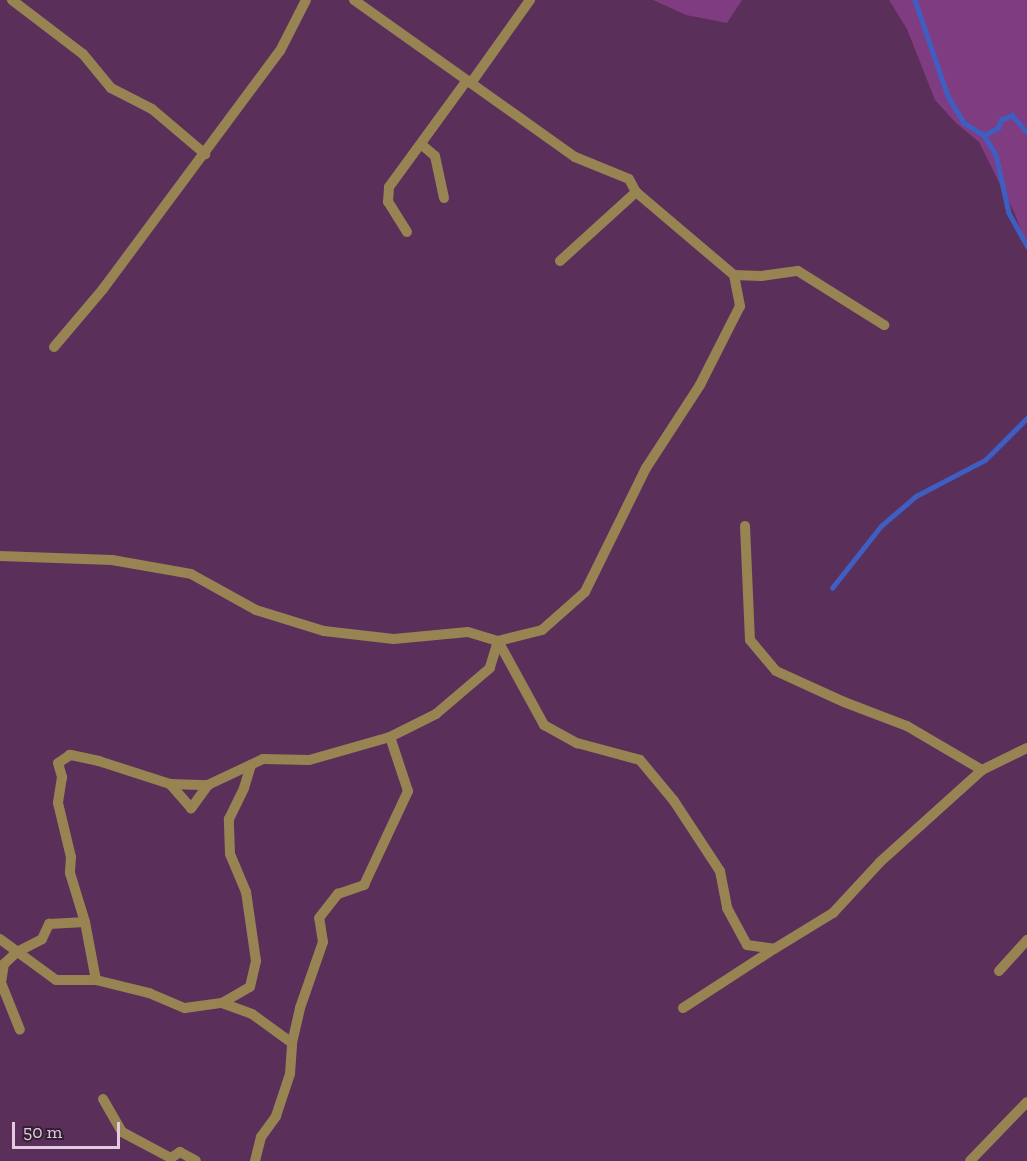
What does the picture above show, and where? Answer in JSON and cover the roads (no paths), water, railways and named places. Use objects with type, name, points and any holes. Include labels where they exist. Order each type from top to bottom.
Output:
[{"type":"street","points":[[12,0],[83,54],[111,88],[152,109],[205,154]]},
{"type":"street","points":[[54,347],[103,289],[280,51],[306,0]]},
{"type":"street","points":[[354,0],[575,157],[629,179],[636,192],[734,275],[762,276],[798,271],[884,325]]},
{"type":"street","points":[[407,232],[388,202],[389,187],[530,0]]},
{"type":"street","points":[[421,144],[435,156],[444,198]]},
{"type":"street","points":[[560,261],[636,192]]},
{"type":"street","points":[[0,556],[112,560],[191,574],[256,610],[324,631],[394,639],[468,632],[498,641],[542,630],[585,592],[646,468],[700,385],[740,306],[734,275]]},
{"type":"street","points":[[745,526],[750,640],[776,670],[844,702],[907,726],[982,770]]},
{"type":"street","points":[[96,980],[85,922],[70,873],[71,857],[58,803],[62,777],[58,763],[70,755],[99,761],[170,784],[208,785],[263,759],[309,760],[390,737],[436,714],[490,668],[498,641]]},
{"type":"street","points":[[498,641],[544,725],[577,743],[640,760],[674,801],[720,871],[727,908],[747,945],[774,949]]},
{"type":"street","points":[[255,1161],[261,1137],[276,1116],[290,1074],[292,1043],[300,1008],[323,942],[320,918],[338,894],[364,885],[408,791],[390,737]]},
{"type":"street","points":[[683,1008],[833,913],[880,862],[982,770],[1027,748]]},
{"type":"street","points":[[0,939],[56,981],[96,980],[149,993],[186,1008],[222,1003],[250,987],[256,961],[246,892],[230,854],[229,819],[244,788],[251,765]]},
{"type":"street","points":[[170,784],[191,808],[208,785]]},
{"type":"street","points":[[20,1030],[1,987],[4,964],[17,952],[42,939],[50,924],[85,922]]},
{"type":"street","points":[[999,971],[1027,940]]},
{"type":"street","points":[[222,1003],[252,1014],[292,1043]]},
{"type":"street","points":[[103,1099],[122,1132],[171,1159],[180,1152],[196,1161]]},
{"type":"street","points":[[970,1161],[1027,1102]]},
{"type":"waterway","points":[[915,0],[948,96],[964,123],[984,135],[996,155],[1009,213],[1027,246]]},
{"type":"waterway","points":[[984,135],[998,128],[1001,120],[1012,115],[1027,132]]},
{"type":"waterway","points":[[832,588],[881,526],[916,496],[985,460],[1027,418]]}]
